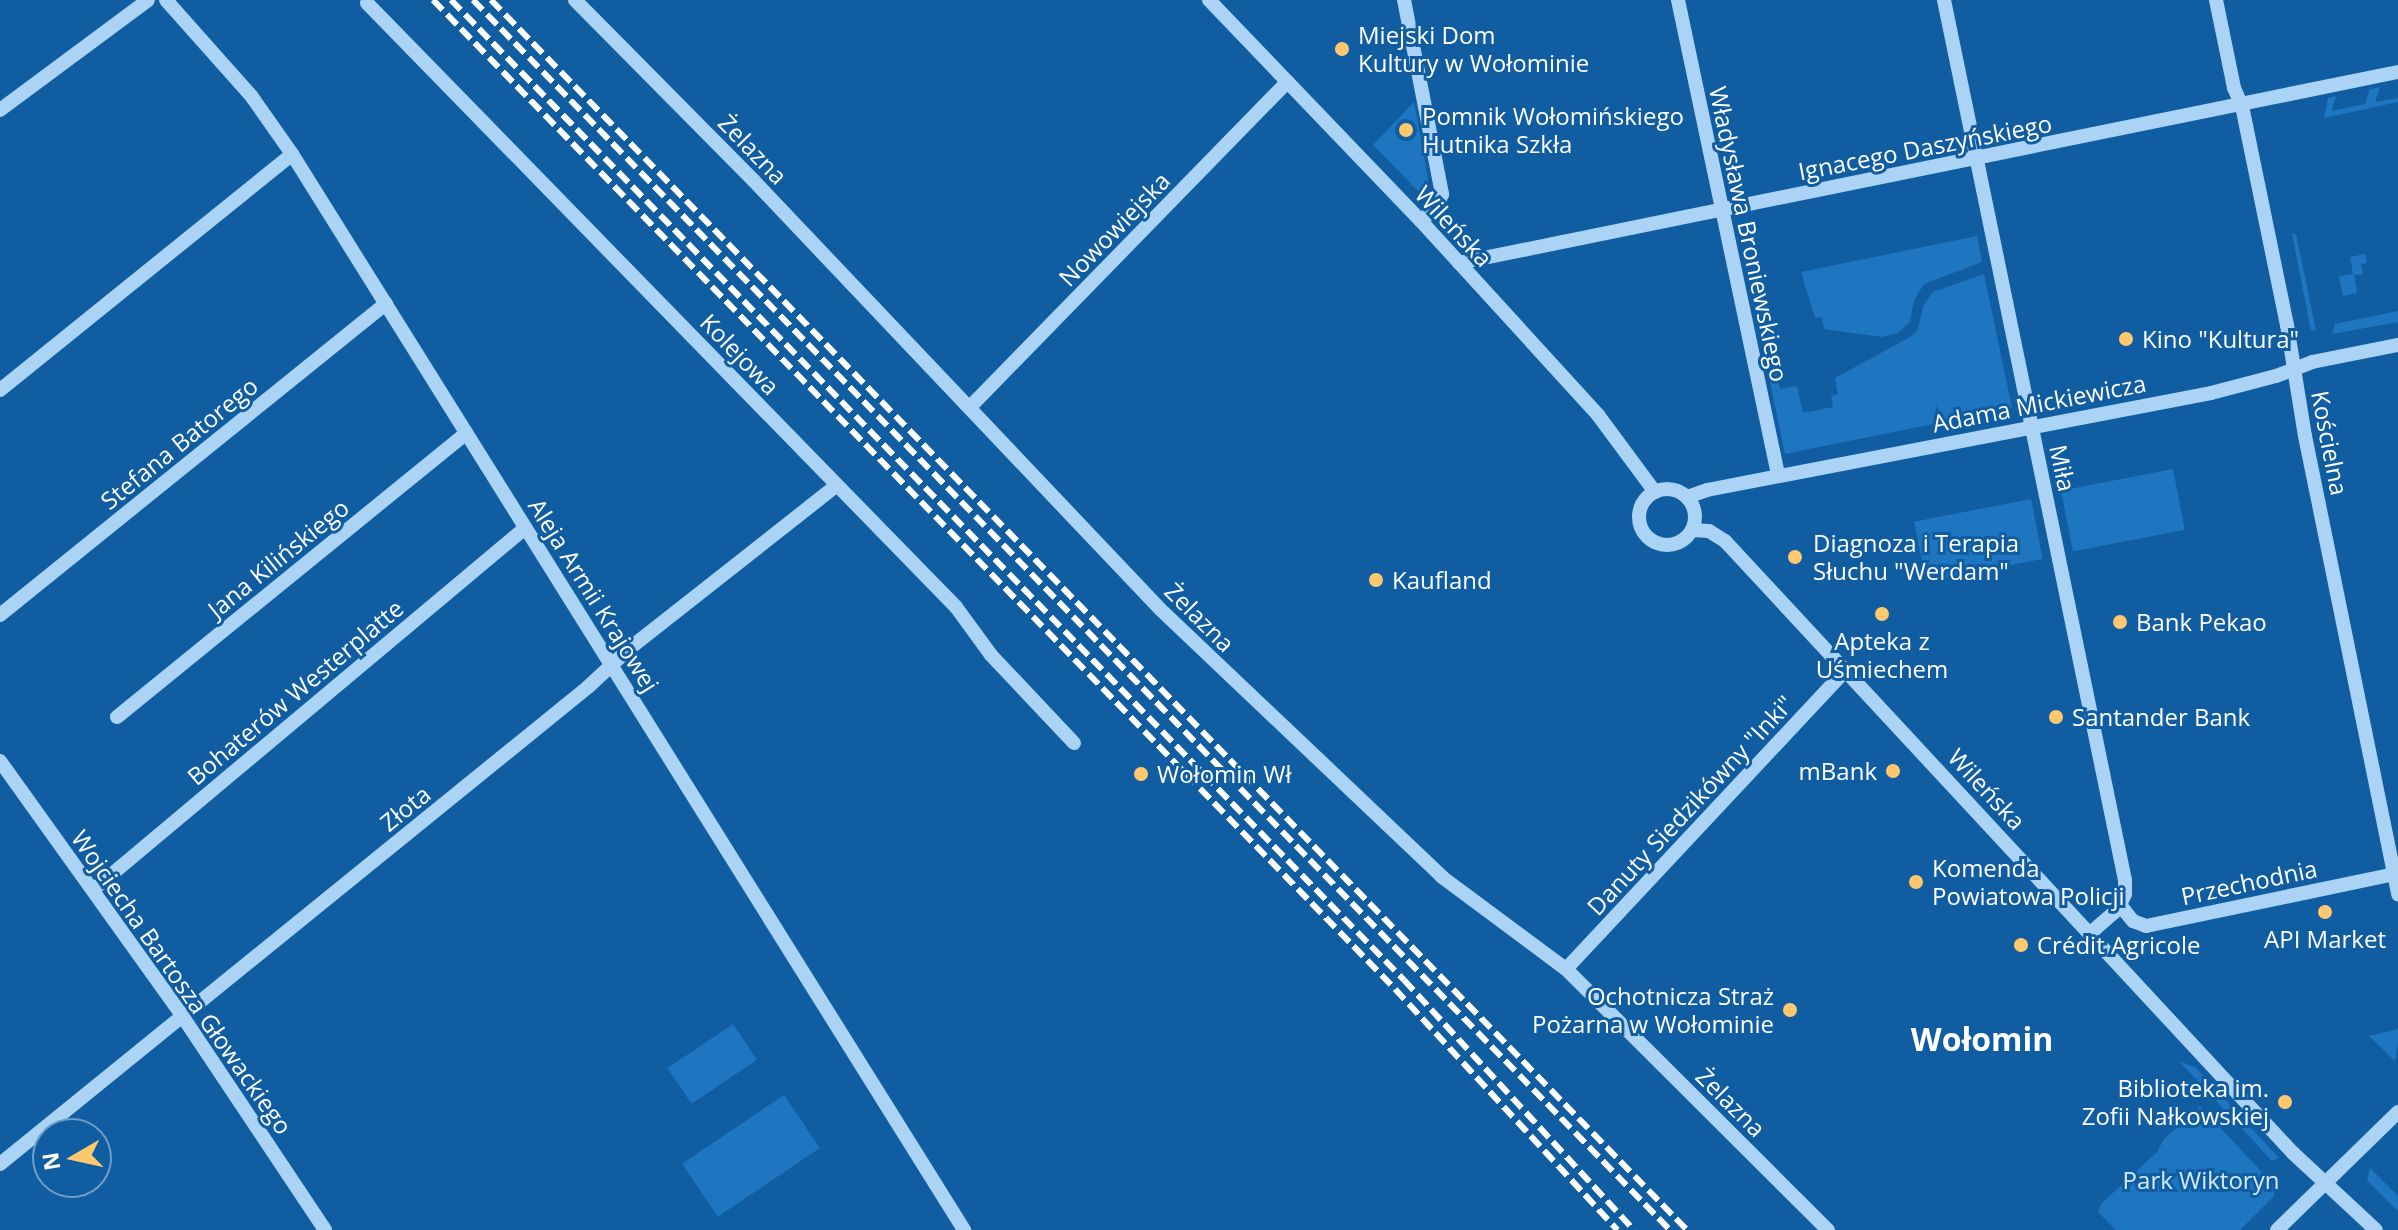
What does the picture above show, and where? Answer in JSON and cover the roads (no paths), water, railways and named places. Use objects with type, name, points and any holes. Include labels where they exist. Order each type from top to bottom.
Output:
[{"type":"street","points":[[0,110],[148,0]]},
{"type":"street","name":"Aleja Armii Krajowej","points":[[166,0],[252,97],[292,154],[964,1230]]},
{"type":"street","name":"Żelazna","points":[[575,0],[971,406],[1160,609],[1442,877],[1566,969],[1828,1230]]},
{"type":"street","name":"Wileńska","points":[[1209,0],[1421,221],[1598,415],[1655,492]]},
{"type":"street","points":[[1404,0],[1442,194],[1437,206],[1421,221]]},
{"type":"street","name":"Władysława Broniewskiego","points":[[1678,0],[1778,476]]},
{"type":"street","name":"Miła","points":[[1944,0],[2125,880],[2120,905]]},
{"type":"street","name":"Kościelna","points":[[2216,0],[2234,88],[2242,106],[2398,895]]},
{"type":"street","name":"Kolejowa","points":[[367,3],[956,607],[991,655],[1074,743]]},
{"type":"street","name":"Ignacego Daszyńskiego","points":[[1459,263],[2398,72]]},
{"type":"street","name":"Nowowiejska","points":[[971,406],[1287,82]]},
{"type":"street","points":[[0,390],[292,154]]},
{"type":"street","name":"Stefana Batorego","points":[[0,615],[386,304]]},
{"type":"street","name":"Adama Mickiewicza","points":[[1687,497],[1778,476],[2211,393],[2295,370],[2312,362],[2398,345]]},
{"type":"street","name":"Jana Kilińskiego","points":[[117,717],[466,433]]},
{"type":"street","name":"Złota","points":[[0,1164],[837,485]]},
{"type":"street","points":[[1669,489],[1687,497],[1694,509],[1692,530],[1675,544],[1660,544],[1647,537],[1638,517],[1643,502],[1655,492],[1669,489]]},
{"type":"street","name":"Bohaterów Westerplatte","points":[[93,890],[525,528]]},
{"type":"street","name":"Wileńska","points":[[1692,530],[1709,531],[1725,541],[2293,1153],[2376,1230]]},
{"type":"street","name":"Danuty Siedzikówny \"Inki\"","points":[[1566,969],[1846,670]]},
{"type":"street","name":"Wojciecha Bartosza Głowackiego","points":[[0,761],[183,1017],[325,1230]]},
{"type":"street","name":"Przechodnia","points":[[2120,905],[2133,921],[2146,926],[2394,874]]},
{"type":"street","points":[[2090,933],[2120,905]]},
{"type":"street","points":[[2277,1230],[2398,1112]]},
{"type":"railway","points":[[433,0],[1395,989],[1617,1230]]},
{"type":"railway","points":[[451,0],[1404,980],[1634,1230]]},
{"type":"railway","points":[[473,0],[1670,1230]]},
{"type":"railway","points":[[491,0],[1687,1230]]},
{"type":"place","name":"Miejski Dom Kultury w Wołominie","points":[[1342,49]]},
{"type":"place","name":"Pomnik Wołomińskiego Hutnika Szkła","points":[[1406,130]]},
{"type":"place","name":"Kino \"Kultura\"","points":[[2126,339]]},
{"type":"place","name":"Diagnoza i Terapia Słuchu \"Werdam\"","points":[[1795,557]]},
{"type":"place","name":"Kaufland","points":[[1376,580]]},
{"type":"place","name":"Apteka z Uśmiechem","points":[[1882,614]]},
{"type":"place","name":"Bank Pekao","points":[[2120,622]]},
{"type":"place","name":"Santander Bank","points":[[2056,717]]},
{"type":"place","name":"mBank","points":[[1893,771]]},
{"type":"place","name":"Wołomin Wł","points":[[1141,774]]},
{"type":"place","name":"Komenda Powiatowa Policji","points":[[1916,882]]},
{"type":"place","name":"API Market","points":[[2325,912]]},
{"type":"place","name":"Crédit Agricole","points":[[2021,945]]},
{"type":"place","name":"Ochotnicza Straż Pożarna w Wołominie","points":[[1790,1010]]},
{"type":"place","name":"Biblioteka im. Zofii Nałkowskiej","points":[[2285,1102]]},
{"type":"district","name":"Wołomin","points":[[1982,1039]]},
{"type":"park label","name":"Park Wiktoryn","points":[[2201,1180]]}]
